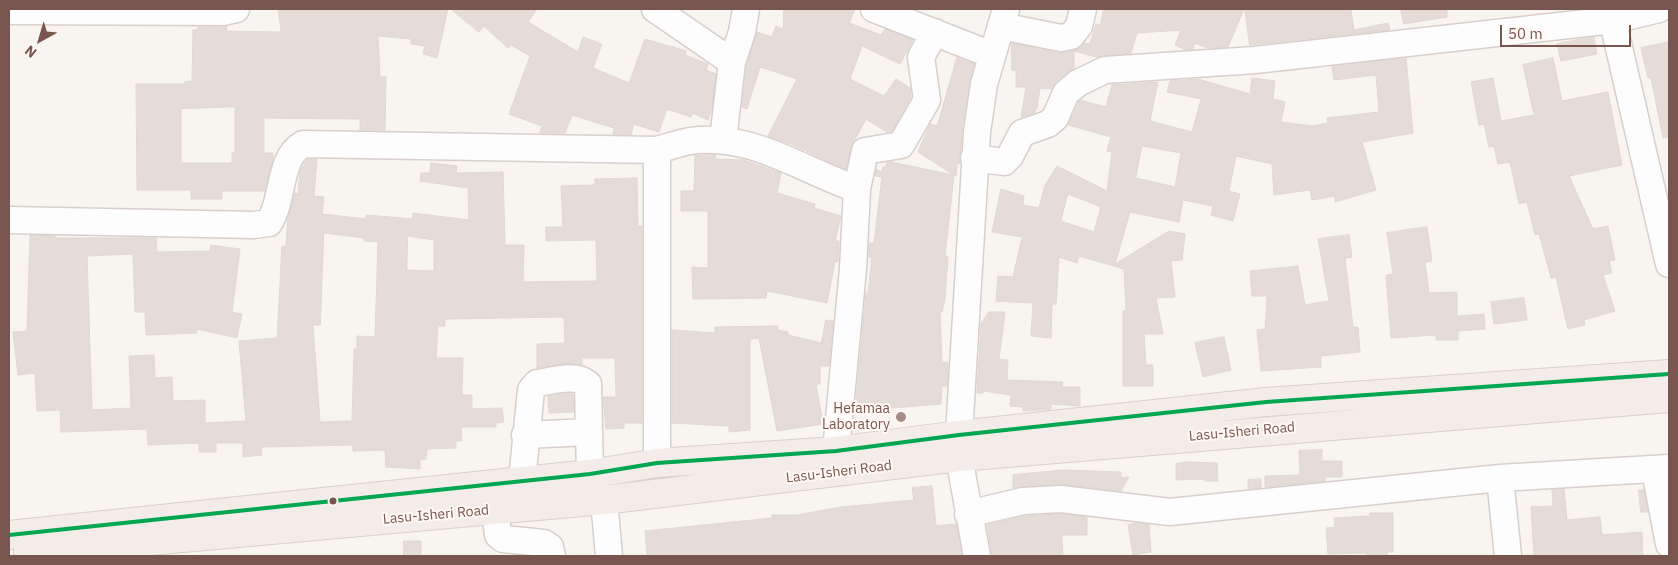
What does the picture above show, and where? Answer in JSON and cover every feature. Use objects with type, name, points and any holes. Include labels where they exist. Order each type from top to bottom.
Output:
[{"type":"main road","name":"Lasu-Isheri Road","points":[[9,553],[604,500],[706,488],[959,446],[1266,402],[1669,374]]},
{"type":"main road","name":"Lasu-Isheri Road","points":[[9,535],[590,474],[657,463],[1269,430],[1669,398]]},
{"type":"main road","points":[[1266,402],[1269,430]]},
{"type":"main road","points":[[703,460],[706,488]]},
{"type":"street","points":[[9,11],[223,12],[236,9]]},
{"type":"street","points":[[655,9],[732,62]]},
{"type":"street","points":[[723,140],[732,62],[742,32],[746,9]]},
{"type":"street","points":[[874,9],[992,55]]},
{"type":"street","points":[[977,556],[968,514],[959,446],[974,195],[974,158],[984,84],[1004,17],[1061,38],[1071,36],[1079,26],[1083,9]]},
{"type":"street","points":[[974,158],[1004,162],[1010,156],[1022,133],[1048,124],[1055,118],[1066,93],[1078,82],[1105,70],[1255,60],[1659,9]]},
{"type":"street","points":[[1611,14],[1669,264]]},
{"type":"street","points":[[836,452],[853,269],[858,189],[865,151],[901,145],[927,100],[921,57],[935,32]]},
{"type":"street","points":[[9,220],[254,225],[269,223],[276,212],[289,160],[294,149],[303,144],[657,150],[690,141],[723,140],[756,147],[858,189]]},
{"type":"street","points":[[657,150],[657,463]]},
{"type":"street","points":[[522,481],[525,435],[531,390],[537,383],[567,379],[583,380],[588,384],[590,474]]},
{"type":"street","points":[[525,435],[588,432]]},
{"type":"street","points":[[968,514],[1024,501],[1061,499],[1170,512],[1500,478],[1662,469],[1669,544]]},
{"type":"street","points":[[1500,478],[1508,556]]},
{"type":"street","points":[[604,500],[609,556]]},
{"type":"street","points":[[495,510],[498,535],[502,539],[544,543],[550,547],[552,556]]},
{"type":"building","points":[[278,9],[448,9],[437,58],[423,54],[425,46],[411,44],[411,39],[378,36],[380,77],[386,77],[385,130],[360,130],[360,119],[264,118],[264,153],[273,153],[265,191],[222,191],[222,199],[191,199],[191,190],[137,190],[136,84],[185,84],[185,82],[192,81],[193,30],[198,30],[198,27],[227,27],[226,31],[281,32]],"holes":[[[235,107],[235,153],[232,153],[232,163],[181,163],[181,109]]]},
{"type":"building","points":[[451,9],[537,9],[528,22],[578,52],[583,37],[602,44],[593,68],[629,83],[645,39],[686,51],[685,55],[708,64],[706,70],[716,74],[712,109],[708,120],[692,113],[691,117],[667,109],[659,132],[634,124],[631,135],[613,134],[614,128],[572,115],[565,133],[540,133],[542,126],[509,114],[530,56],[511,45],[508,48],[484,26],[479,32]]},
{"type":"building","points":[[784,9],[855,9],[849,23],[881,35],[885,29],[913,40],[900,64],[862,46],[850,79],[884,96],[896,79],[910,88],[911,97],[892,131],[887,132],[866,119],[851,147],[846,169],[791,144],[768,136],[797,79],[760,67],[747,109],[742,107],[747,65],[757,32],[772,37],[776,26],[783,29]]},
{"type":"building","points":[[1104,9],[1244,9],[1228,47],[1208,48],[1195,43],[1193,49],[1186,50],[1175,45],[1181,30],[1137,33],[1131,53],[1096,57],[1074,51],[1084,43],[1090,44],[1096,24],[1100,25]]},
{"type":"building","points":[[1245,9],[1351,9],[1354,30],[1388,23],[1390,30],[1250,45]]},
{"type":"building","points":[[1401,9],[1447,9],[1447,17],[1404,24]]},
{"type":"building","points":[[1594,37],[1597,54],[1561,61],[1557,44]]},
{"type":"building","points":[[1669,42],[1669,137],[1663,138],[1651,78],[1648,78],[1641,48]]},
{"type":"building","points":[[1012,43],[1058,53],[1074,51],[1074,68],[1056,81],[1051,89],[1040,88],[1037,108],[1034,113],[1021,117],[1026,87],[1016,87],[1016,71],[1012,70]]},
{"type":"building","points":[[957,58],[974,64],[963,122],[960,163],[957,165],[956,176],[918,152],[930,124],[937,126]]},
{"type":"building","points":[[1406,58],[1413,133],[1362,142],[1376,190],[1335,202],[1335,196],[1312,200],[1310,190],[1274,195],[1272,164],[1236,156],[1229,191],[1240,194],[1233,221],[1211,215],[1213,206],[1183,200],[1179,222],[1130,212],[1115,264],[1169,231],[1185,234],[1182,260],[1171,261],[1175,297],[1156,298],[1163,334],[1144,334],[1146,365],[1153,365],[1153,386],[1123,386],[1123,311],[1126,311],[1124,269],[1079,256],[1077,263],[1059,257],[1056,304],[1052,304],[1051,338],[1031,336],[1033,303],[996,301],[998,276],[1013,277],[1022,237],[992,232],[1001,189],[1024,196],[1023,205],[1039,208],[1045,185],[1057,166],[1107,191],[1112,152],[1107,151],[1111,137],[1068,125],[1080,100],[1106,107],[1112,85],[1158,82],[1150,121],[1192,132],[1201,99],[1167,92],[1170,81],[1198,79],[1250,94],[1252,78],[1275,81],[1273,99],[1285,102],[1281,122],[1312,126],[1328,123],[1327,118],[1379,112],[1376,75],[1334,80],[1332,66]],"holes":[[[1142,146],[1181,153],[1175,187],[1136,178]],[[1068,194],[1101,207],[1094,232],[1061,221]]]},
{"type":"building","points":[[1553,58],[1562,101],[1608,92],[1622,165],[1569,176],[1593,229],[1608,226],[1615,260],[1609,261],[1612,273],[1603,275],[1615,311],[1584,320],[1585,325],[1568,329],[1556,277],[1551,278],[1539,234],[1535,235],[1527,202],[1519,204],[1510,162],[1498,164],[1494,146],[1489,147],[1484,124],[1479,125],[1471,82],[1493,78],[1501,121],[1534,115],[1523,65]]},
{"type":"building","points":[[715,155],[716,159],[743,160],[781,173],[777,193],[815,204],[814,208],[841,216],[835,241],[839,241],[838,262],[835,261],[827,303],[767,291],[766,298],[693,299],[692,267],[708,268],[708,211],[681,211],[681,191],[694,191],[695,156]]},
{"type":"building","points":[[308,159],[317,159],[314,196],[324,197],[322,214],[366,219],[366,215],[413,219],[413,213],[469,220],[468,188],[420,181],[421,173],[430,173],[431,163],[457,166],[456,173],[503,172],[505,245],[524,245],[523,282],[597,281],[596,240],[546,241],[546,227],[563,227],[561,186],[595,185],[595,179],[637,178],[638,226],[642,226],[642,423],[624,423],[624,428],[606,429],[603,397],[616,397],[615,358],[582,358],[582,365],[563,364],[537,368],[537,344],[565,343],[564,317],[445,319],[445,326],[438,326],[436,358],[463,358],[462,395],[472,395],[472,409],[502,408],[504,422],[496,423],[496,427],[461,427],[462,441],[456,441],[456,448],[427,449],[426,459],[420,460],[420,469],[386,467],[385,450],[353,451],[353,445],[261,447],[262,455],[243,457],[243,443],[216,443],[216,452],[199,452],[199,443],[148,445],[147,429],[61,432],[60,410],[37,411],[35,373],[18,375],[13,332],[27,331],[30,235],[55,236],[55,238],[156,238],[157,252],[210,251],[211,245],[240,249],[232,312],[242,314],[237,338],[197,329],[197,333],[146,335],[145,312],[135,312],[133,254],[87,256],[92,410],[131,408],[129,356],[154,355],[155,378],[172,377],[173,401],[205,400],[205,423],[246,421],[239,341],[277,338],[282,246],[286,247],[288,217],[295,193],[298,194],[300,172]],"holes":[[[324,233],[364,238],[364,241],[378,242],[375,337],[357,336],[357,349],[354,349],[352,421],[320,422],[313,325],[320,325]],[[408,236],[434,240],[434,271],[407,270]]]},
{"type":"building","points":[[891,162],[954,175],[945,256],[948,257],[945,299],[942,312],[940,312],[942,362],[948,363],[947,386],[942,386],[941,404],[855,411],[866,293],[868,294],[872,258],[869,257],[869,243],[874,243],[882,177],[875,176],[876,169],[882,172],[883,167],[886,167],[887,163]]},
{"type":"building","points":[[1427,227],[1432,261],[1425,262],[1429,293],[1457,292],[1457,316],[1484,314],[1485,329],[1458,331],[1458,340],[1436,340],[1436,335],[1391,338],[1386,275],[1393,274],[1387,233]]},
{"type":"building","points":[[1349,235],[1352,257],[1345,258],[1353,327],[1358,327],[1360,352],[1321,356],[1321,367],[1261,371],[1257,330],[1265,329],[1267,296],[1252,296],[1250,271],[1298,266],[1305,305],[1329,301],[1318,239]]},
{"type":"building","points":[[1524,298],[1527,320],[1494,324],[1491,302]]},
{"type":"building","points":[[989,312],[1005,312],[999,359],[1008,360],[1007,380],[1063,382],[1062,387],[1080,387],[1080,406],[1051,404],[1051,409],[1023,411],[1023,407],[1010,406],[1011,395],[984,391],[983,393],[977,393],[981,324]]},
{"type":"building","points":[[826,320],[833,321],[829,366],[820,366],[820,384],[816,384],[823,424],[777,431],[759,338],[750,339],[750,430],[729,432],[729,426],[672,423],[672,330],[715,333],[715,327],[778,326],[778,330],[788,332],[788,335],[821,343]]},
{"type":"building","points":[[1224,337],[1231,370],[1203,377],[1195,343]]},
{"type":"building","points":[[573,394],[574,412],[549,413],[548,396]]},
{"type":"building","points":[[1322,450],[1322,461],[1342,461],[1342,477],[1325,477],[1325,481],[1265,487],[1265,476],[1300,475],[1299,451]]},
{"type":"building","points":[[1186,462],[1217,463],[1218,481],[1205,481],[1205,479],[1176,480],[1176,464]]},
{"type":"building","points":[[1064,470],[1121,472],[1121,478],[1129,477],[1121,491],[1060,484],[1013,488],[1013,475]]},
{"type":"building","points":[[1261,479],[1261,488],[1248,489],[1248,480]]},
{"type":"building","points":[[932,486],[936,526],[956,524],[962,556],[647,556],[645,531],[772,518],[772,515],[797,515],[841,507],[914,500],[912,488]]},
{"type":"building","points":[[1564,489],[1567,520],[1600,517],[1602,535],[1642,532],[1643,556],[1534,556],[1531,507],[1553,506],[1552,490]]},
{"type":"building","points":[[1639,490],[1644,490],[1648,512],[1641,512]]},
{"type":"building","points":[[1370,513],[1393,513],[1393,552],[1387,552],[1387,556],[1367,556],[1367,553],[1328,554],[1326,528],[1335,527],[1334,518],[1370,516]]},
{"type":"building","points":[[1060,514],[1087,517],[1087,535],[1062,535],[1063,556],[992,556],[987,525],[1025,516]]},
{"type":"building","points":[[1139,523],[1149,525],[1151,552],[1133,555],[1128,525]]},
{"type":"building","points":[[404,541],[421,541],[421,556],[404,556]]},
{"type":"transit line","points":[[9,535],[590,474],[657,463],[836,451],[959,435],[1266,402],[1669,374]]},
{"type":"place","name":"Hefamaa Laboratory","points":[[901,417]]}]
